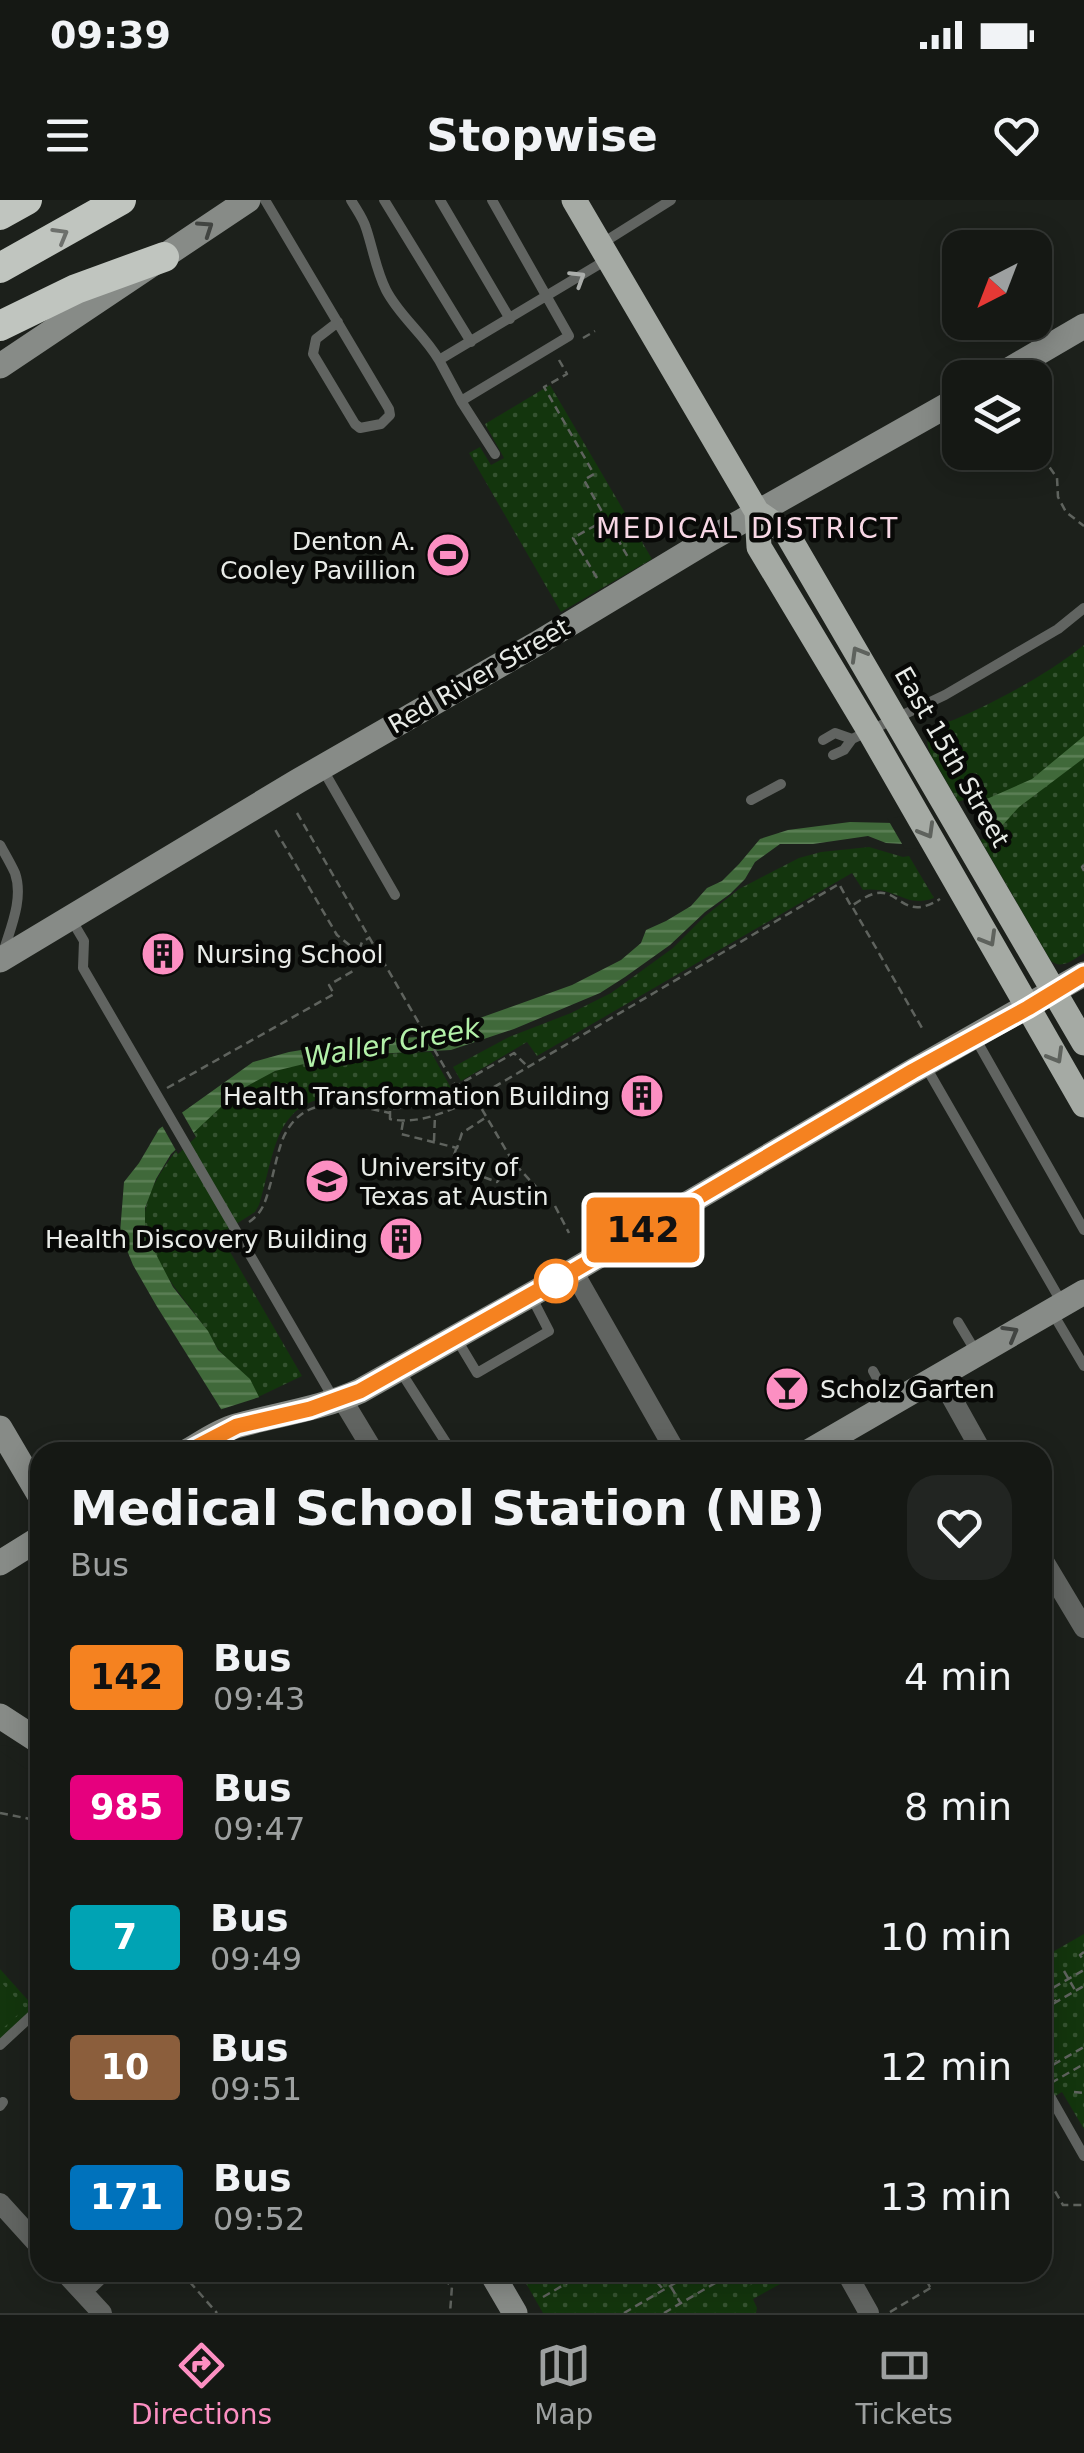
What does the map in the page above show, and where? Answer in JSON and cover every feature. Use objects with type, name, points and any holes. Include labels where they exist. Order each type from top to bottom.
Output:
[{"type":"highway","points":[[0,204],[6,200]]},
{"type":"highway","points":[[0,215],[27,200]]},
{"type":"highway","points":[[0,268],[121,200]]},
{"type":"highway","points":[[0,326],[76,289],[164,257]]},
{"type":"main road","points":[[0,366],[248,200]]},
{"type":"main road","name":"East 15th Street","points":[[580,202],[604,252],[757,512],[786,532],[1084,1043]]},
{"type":"main road","points":[[1026,360],[1084,326]]},
{"type":"main road","name":"Red River Street","points":[[0,960],[757,512],[942,408]]},
{"type":"main road","name":"East 15th Street","points":[[757,512],[759,547],[861,736],[904,792],[1028,1008]]},
{"type":"main road","points":[[206,1442],[237,1426],[339,1400],[573,1271],[1084,974]]},
{"type":"main road","points":[[1028,1008],[1084,1105]]},
{"type":"main road","points":[[825,1442],[1066,1302]]},
{"type":"main road","points":[[0,1428],[30,1479]]},
{"type":"main road","points":[[0,1563],[30,1544]]},
{"type":"main road","points":[[0,1716],[30,1736]]},
{"type":"main road","points":[[497,2282],[515,2313]]},
{"type":"street","points":[[573,1271],[670,1442]]},
{"type":"street","points":[[939,1375],[976,1442]]},
{"type":"street","points":[[339,1400],[361,1442]]},
{"type":"street","points":[[1052,1574],[1083,1623]]},
{"type":"street","points":[[0,2203],[30,2235]]},
{"type":"street","points":[[73,2282],[102,2313]]},
{"type":"street","points":[[82,2292],[92,2282]]},
{"type":"street","points":[[852,2282],[869,2313]]},
{"type":"lane","points":[[264,200],[338,322],[390,408],[390,415],[377,426],[360,428],[355,424],[313,354],[316,340],[338,322]]},
{"type":"lane","points":[[384,200],[471,342]]},
{"type":"lane","points":[[440,200],[510,319]]},
{"type":"lane","points":[[461,400],[569,336],[492,200]]},
{"type":"lane","points":[[439,360],[548,296],[671,200]]},
{"type":"lane","points":[[357,202],[378,274],[388,293],[431,346],[495,454]]},
{"type":"lane","points":[[833,756],[861,736],[1058,630],[1084,608]]},
{"type":"lane","points":[[824,740],[835,733],[861,736]]},
{"type":"lane","points":[[322,767],[395,895]]},
{"type":"lane","points":[[751,800],[781,784]]},
{"type":"lane","points":[[0,844],[18,884],[16,908],[0,960]]},
{"type":"lane","points":[[70,918],[84,941],[82,968],[339,1400]]},
{"type":"lane","points":[[974,1036],[1084,1230]]},
{"type":"lane","points":[[925,1065],[1066,1302],[1084,1366]]},
{"type":"lane","points":[[455,1337],[477,1373],[549,1331],[530,1295]]},
{"type":"lane","points":[[958,1322],[977,1353]]},
{"type":"lane","points":[[399,1368],[446,1442]]},
{"type":"lane","points":[[873,1371],[890,1403]]},
{"type":"lane","points":[[0,2045],[30,2017]]},
{"type":"lane","points":[[1052,2100],[1084,2156]]},
{"type":"path","points":[[582,339],[595,332]]},
{"type":"path","points":[[556,355],[567,374],[544,387],[594,474],[584,480],[629,559]]},
{"type":"path","points":[[1052,470],[1066,512],[1084,526]]},
{"type":"path","points":[[596,578],[573,538],[606,519]]},
{"type":"path","points":[[297,813],[456,1087],[480,1106],[516,1166],[538,1190]]},
{"type":"path","points":[[273,826],[337,935],[358,952]]},
{"type":"path","points":[[528,1066],[514,1054],[423,1105],[390,1109],[390,1118],[403,1122],[445,1112],[472,1100],[840,884],[922,1028]]},
{"type":"path","points":[[852,906],[880,893],[912,908],[941,898]]},
{"type":"path","points":[[155,1095],[334,994],[329,985],[353,971],[362,942],[370,937]]},
{"type":"path","points":[[232,1226],[261,1212],[283,1138],[300,1115],[316,1107],[341,1103],[390,1113]]},
{"type":"path","points":[[434,1142],[435,1114]]},
{"type":"path","points":[[486,1117],[462,1133],[451,1165],[497,1182],[516,1166]]},
{"type":"path","points":[[403,1122],[401,1134],[456,1148]]},
{"type":"path","points":[[555,1206],[569,1233]]},
{"type":"path","points":[[0,1813],[30,1819]]},
{"type":"path","points":[[1084,1952],[1080,1954],[1084,1961]]},
{"type":"path","points":[[1052,1989],[1084,1970]]},
{"type":"path","points":[[1064,1971],[1076,1991]]},
{"type":"path","points":[[1052,2004],[1084,1986]]},
{"type":"path","points":[[1052,1994],[1056,2002]]},
{"type":"path","points":[[1052,2064],[1084,2047]]},
{"type":"path","points":[[1052,2055],[1056,2062]]},
{"type":"path","points":[[1052,2082],[1084,2064]]},
{"type":"path","points":[[1074,2092],[1084,2093]]},
{"type":"path","points":[[1052,2186],[1063,2205],[1084,2205]]},
{"type":"path","points":[[190,2282],[218,2313]]},
{"type":"path","points":[[446,2282],[452,2286],[450,2313]]},
{"type":"path","points":[[543,2297],[569,2282]]},
{"type":"path","points":[[657,2282],[664,2290]]},
{"type":"path","points":[[624,2313],[678,2282]]},
{"type":"path","points":[[664,2313],[717,2282]]},
{"type":"path","points":[[890,2312],[932,2288],[928,2282]]},
{"type":"path","points":[[670,2286],[680,2304]]},
{"type":"shaded area","points":[[550,385],[652,559],[561,612],[469,453],[480,447],[491,465],[504,458],[485,424]]},
{"type":"shaded area","points":[[1084,645],[1084,953],[1059,964],[1051,961],[931,755],[927,741],[936,727],[1024,685]]},
{"type":"shaded area","points":[[869,847],[909,856],[934,898],[915,901],[884,891],[863,890],[852,873],[537,1056],[527,1042],[461,1081],[453,1067],[509,1037],[611,993],[673,948],[739,889],[799,858]]},
{"type":"shaded area","points":[[431,1052],[451,1088],[425,1101],[392,1107],[327,1099],[298,1109],[281,1132],[255,1212],[222,1233],[302,1376],[258,1397],[246,1376],[217,1347],[152,1250],[145,1214],[152,1190],[185,1140],[207,1118],[253,1082],[273,1072],[373,1055]]},
{"type":"shaded area","points":[[1084,1934],[1084,2129],[1062,2092],[1052,2098],[1052,1952]]},
{"type":"shaded area","points":[[0,1969],[30,2002],[30,2013],[0,2040]]},
{"type":"shaded area","points":[[0,1981],[25,2008],[0,2031]]},
{"type":"shaded area","points":[[525,2282],[784,2282],[753,2299],[756,2313],[543,2313]]},
{"type":"water","name":"Waller Creek","points":[[1084,736],[1084,758],[1019,807],[1000,828],[957,842],[922,845],[886,843],[868,836],[780,844],[755,862],[730,894],[670,945],[600,993],[451,1050],[308,1063],[275,1071],[238,1091],[171,1154],[145,1208],[145,1233],[173,1287],[218,1350],[250,1379],[281,1441],[241,1441],[156,1305],[120,1233],[124,1182],[159,1129],[253,1062],[363,1040],[419,1037],[572,985],[621,960],[641,943],[646,930],[691,906],[707,888],[722,881],[760,839],[788,830],[850,822],[894,823],[989,798],[1032,779]]},
{"type":"pier","points":[[967,799],[989,837],[957,847],[905,849],[887,818],[930,810]]},
{"type":"pier","points":[[180,1109],[196,1137],[178,1154],[160,1122]]},
{"type":"pier","points":[[263,1396],[286,1442],[237,1442],[216,1411]]},
{"type":"pier","points":[[0,1745],[30,1749],[30,1768],[26,1769],[0,1751]]},
{"type":"bus line","name":"142","points":[[205,1442],[237,1426],[336,1402],[360,1391],[1084,974]]},
{"type":"place","name":"Denton A. Cooley Pavillion","points":[[448,555]]},
{"type":"place","name":"Nursing School","points":[[163,954]]},
{"type":"place","name":"Health Transformation Building","points":[[642,1096]]},
{"type":"place","name":"University of Texas at Austin","points":[[327,1181]]},
{"type":"place","name":"Health Discovery Building","points":[[401,1239]]},
{"type":"place","name":"Scholz Garten","points":[[787,1389]]},
{"type":"district","name":"MEDICAL DISTRICT","points":[[748,528]]}]
